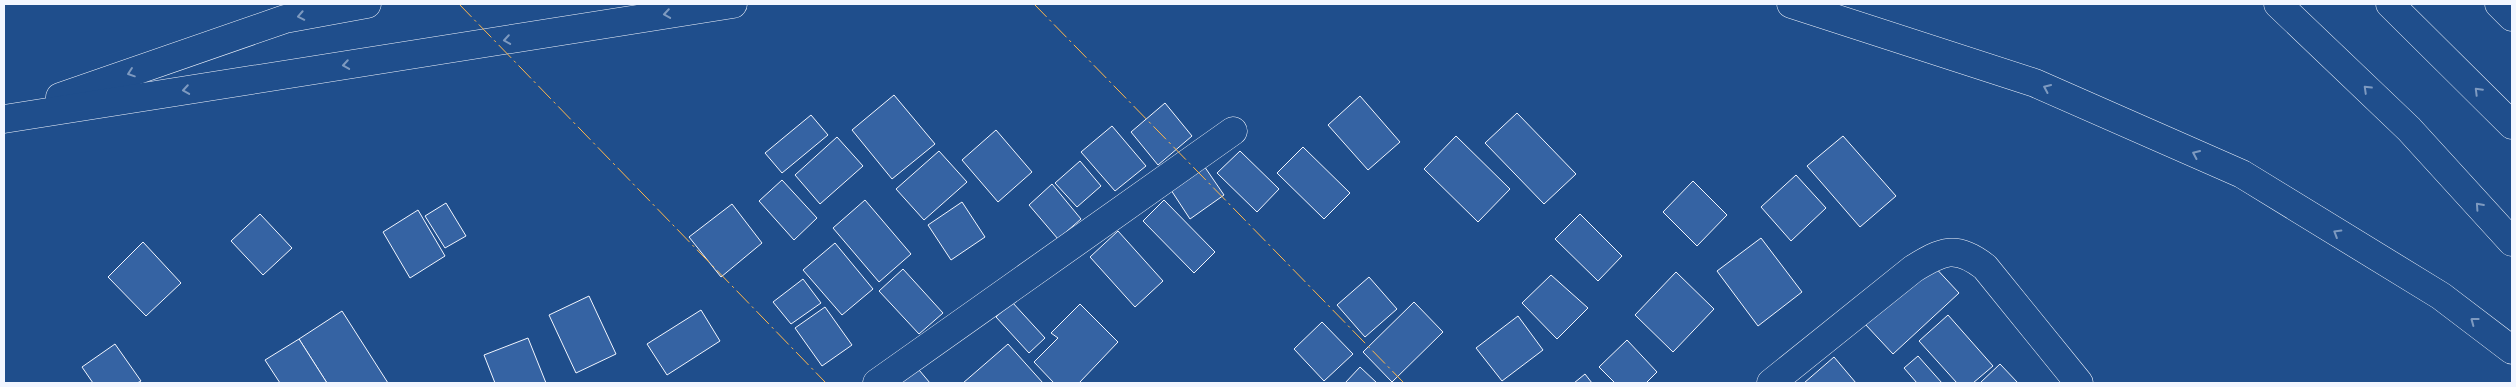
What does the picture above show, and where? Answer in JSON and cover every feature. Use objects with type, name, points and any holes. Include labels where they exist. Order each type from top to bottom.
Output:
[{"type":"main road","points":[[4,118],[285,19],[367,4]]},
{"type":"main road","points":[[4,118],[733,4]]},
{"type":"main road","points":[[1791,4],[2035,83],[2242,174],[2441,296],[2512,350]]},
{"type":"main road","points":[[2278,4],[2409,129],[2512,242]]},
{"type":"main road","points":[[2390,4],[2512,125]]},
{"type":"main road","points":[[2498,4],[2512,17]]},
{"type":"main road","points":[[877,383],[1233,131]]},
{"type":"main road","points":[[1771,383],[1913,269],[1938,254],[1957,252],[1970,256],[1984,267],[2071,381]]},
{"type":"building","points":[[894,95],[935,144],[892,179],[852,130]]},
{"type":"building","points":[[1360,96],[1400,142],[1368,170],[1328,125]]},
{"type":"building","points":[[1165,103],[1192,136],[1158,165],[1131,132]]},
{"type":"building","points":[[1517,113],[1576,174],[1544,204],[1485,143]]},
{"type":"building","points":[[811,115],[828,135],[782,173],[765,153]]},
{"type":"building","points":[[1112,126],[1146,166],[1115,191],[1081,152]]},
{"type":"building","points":[[996,130],[1032,172],[998,202],[962,160]]},
{"type":"building","points":[[1456,136],[1510,189],[1478,222],[1424,169]]},
{"type":"building","points":[[1843,136],[1896,196],[1860,227],[1807,166]]},
{"type":"building","points":[[837,137],[863,166],[820,204],[795,175]]},
{"type":"building","points":[[1303,147],[1350,193],[1324,219],[1277,173]]},
{"type":"building","points":[[939,151],[967,182],[924,220],[896,189]]},
{"type":"building","points":[[1240,151],[1279,189],[1257,212],[1217,173]]},
{"type":"building","points":[[1080,161],[1101,186],[1077,207],[1055,183]]},
{"type":"building","points":[[1202,163],[1224,195],[1190,219],[1169,187]]},
{"type":"building","points":[[1796,175],[1826,208],[1791,241],[1761,207]]},
{"type":"building","points":[[782,180],[817,218],[794,240],[759,201]]},
{"type":"building","points":[[1693,181],[1727,215],[1697,246],[1663,212]]},
{"type":"building","points":[[1052,184],[1081,219],[1058,239],[1029,205]]},
{"type":"building","points":[[865,200],[911,254],[879,282],[833,228]]},
{"type":"building","points":[[1164,200],[1215,252],[1194,273],[1143,221]]},
{"type":"building","points":[[962,202],[985,237],[951,260],[928,225]]},
{"type":"building","points":[[446,203],[466,236],[445,248],[425,216]]},
{"type":"building","points":[[732,204],[762,243],[721,277],[689,237]]},
{"type":"building","points":[[418,210],[445,256],[410,278],[383,232]]},
{"type":"building","points":[[260,214],[292,248],[263,275],[231,241]]},
{"type":"building","points":[[1580,214],[1622,256],[1598,281],[1555,239]]},
{"type":"building","points":[[1118,231],[1163,281],[1135,307],[1090,257]]},
{"type":"building","points":[[1761,238],[1802,292],[1758,326],[1717,271]]},
{"type":"building","points":[[143,242],[181,283],[146,316],[108,277]]},
{"type":"building","points":[[835,243],[873,289],[842,315],[803,270]]},
{"type":"building","points":[[1931,263],[1959,293],[1893,354],[1865,324]]},
{"type":"building","points":[[903,269],[943,313],[919,334],[879,291]]},
{"type":"building","points":[[1676,272],[1714,309],[1673,352],[1635,315]]},
{"type":"building","points":[[1551,275],[1588,308],[1557,339],[1522,303]]},
{"type":"building","points":[[1369,277],[1397,309],[1365,337],[1337,305]]},
{"type":"building","points":[[803,279],[821,303],[791,324],[773,302]]},
{"type":"building","points":[[589,296],[616,354],[576,373],[549,315]]},
{"type":"building","points":[[1012,302],[1045,338],[1029,353],[996,317]]},
{"type":"building","points":[[1414,302],[1443,332],[1392,382],[1363,352]]},
{"type":"building","points":[[1080,304],[1118,342],[1079,383],[1054,383],[1034,362],[1058,338],[1051,333]]},
{"type":"building","points":[[825,307],[852,345],[822,366],[795,328]]},
{"type":"building","points":[[701,310],[720,341],[667,375],[647,344]]},
{"type":"building","points":[[342,311],[388,383],[327,383],[299,339]]},
{"type":"building","points":[[1948,315],[1993,366],[1973,383],[1957,383],[1919,341]]},
{"type":"building","points":[[1518,316],[1543,350],[1502,381],[1476,348]]},
{"type":"building","points":[[1322,322],[1353,354],[1324,381],[1294,349]]},
{"type":"building","points":[[528,338],[546,383],[495,383],[484,355]]},
{"type":"building","points":[[299,339],[327,383],[280,383],[265,360]]},
{"type":"building","points":[[1627,340],[1657,372],[1646,383],[1615,383],[1599,367]]},
{"type":"building","points":[[115,344],[141,381],[137,383],[93,383],[82,367]]},
{"type":"building","points":[[1008,344],[1043,383],[963,383]]},
{"type":"building","points":[[1918,356],[1942,383],[1917,383],[1904,368]]},
{"type":"building","points":[[1834,357],[1856,383],[1804,383]]},
{"type":"building","points":[[914,364],[930,383],[888,383]]},
{"type":"building","points":[[2000,364],[2018,383],[1980,383]]},
{"type":"building","points":[[1360,367],[1377,383],[1345,383]]},
{"type":"building","points":[[1585,374],[1592,383],[1574,383]]},
{"type":"power","points":[[459,4],[826,383]]},
{"type":"power","points":[[1034,4],[1404,383]]}]
